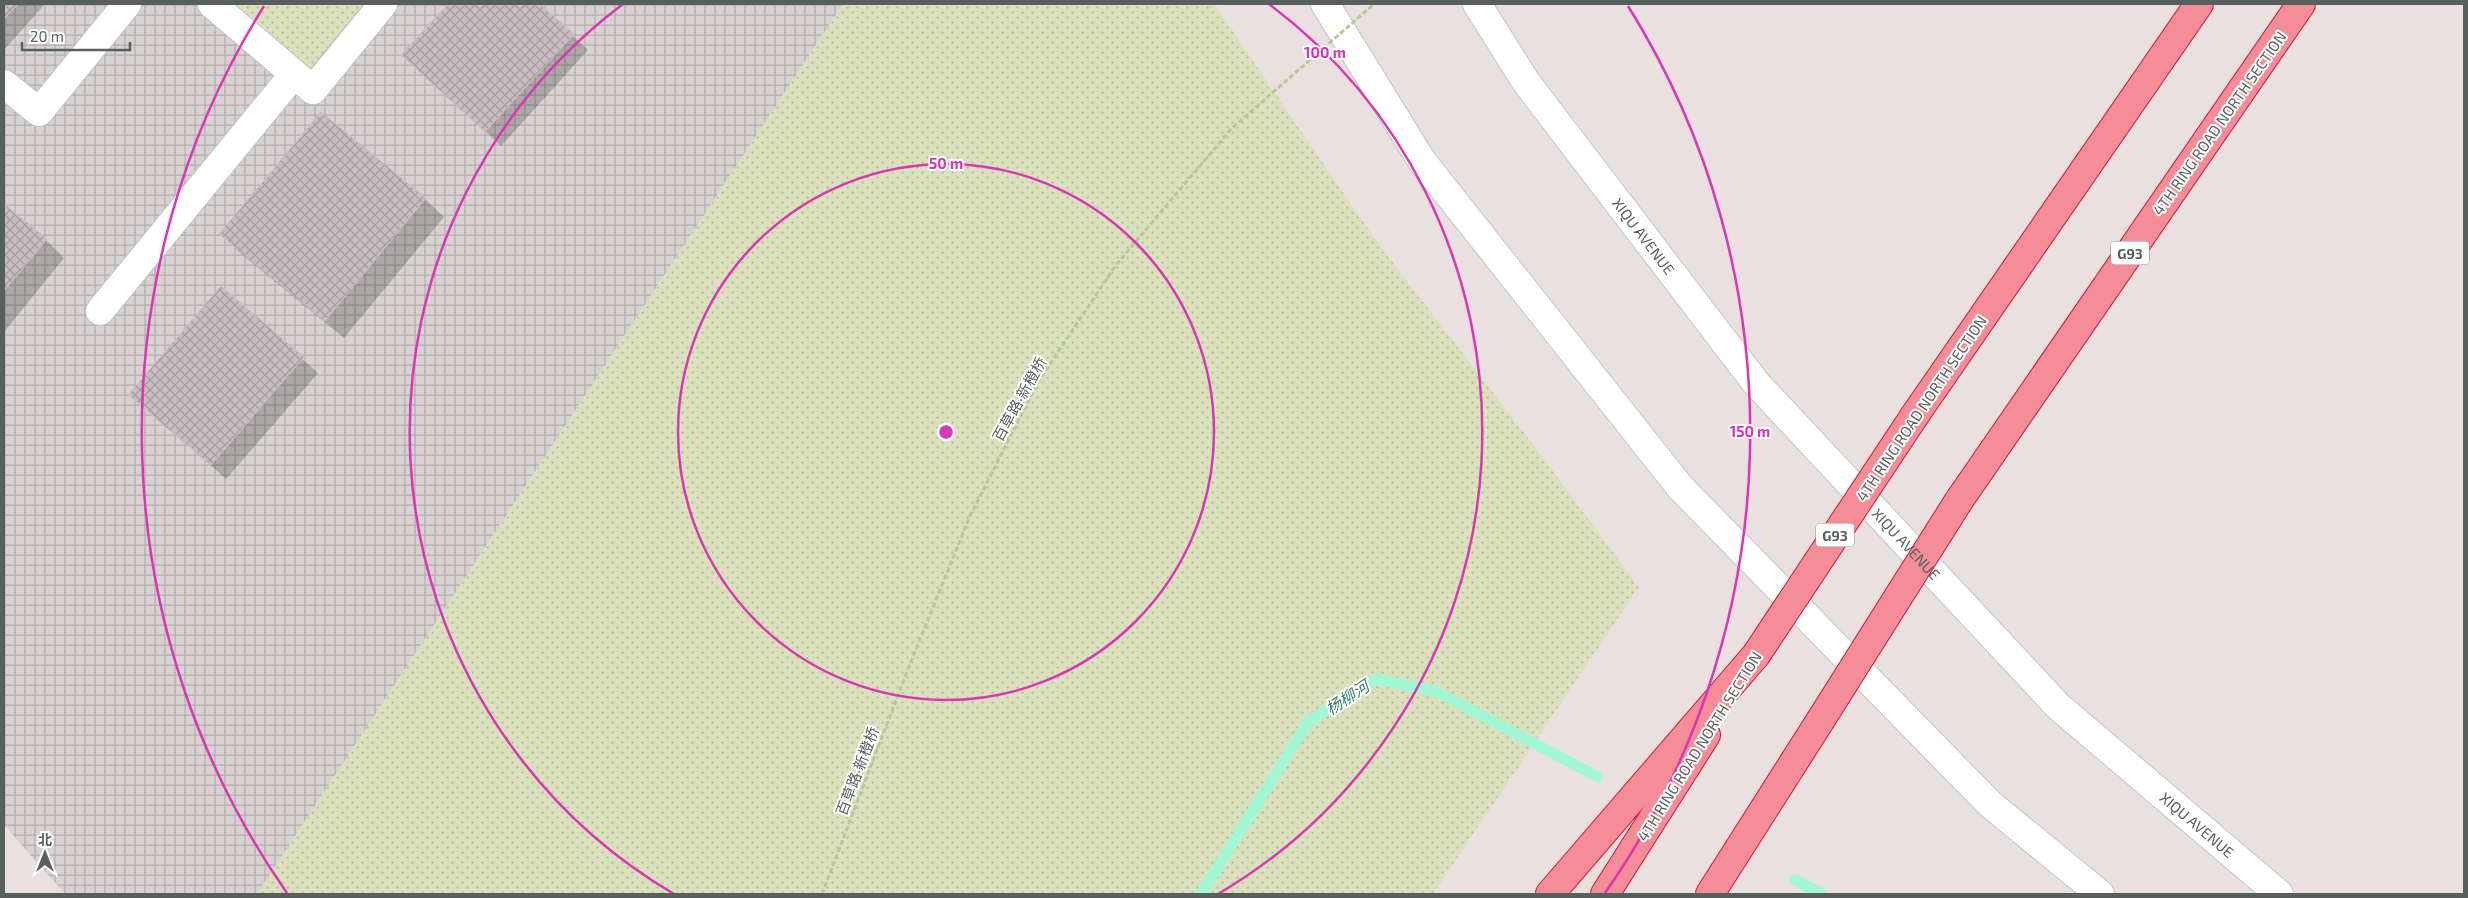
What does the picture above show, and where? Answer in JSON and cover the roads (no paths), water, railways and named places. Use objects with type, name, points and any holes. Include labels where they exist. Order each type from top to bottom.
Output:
[{"type":"highway","name":"4TH RING ROAD NORTH SECTION","points":[[1605,894],[1756,655],[1915,415],[2199,4]]},
{"type":"highway","name":"4TH RING ROAD NORTH SECTION","points":[[1710,894],[1958,502],[2301,4]]},
{"type":"highway","points":[[1550,894],[1756,655]]},
{"type":"main road","points":[[4,84],[39,112],[126,4]]},
{"type":"main road","points":[[212,4],[313,90],[383,4]]},
{"type":"main road","points":[[1325,4],[1422,161],[1680,487],[1990,804],[2100,894]]},
{"type":"main road","name":"XIQU AVENUE","points":[[1477,4],[1526,82],[1756,383],[2059,707],[2279,894]]},
{"type":"main road","points":[[100,311],[294,74]]},
{"type":"waterway","name":"杨柳河","points":[[1201,894],[1308,722],[1375,679],[1435,691],[1598,777]]},
{"type":"waterway","name":"杨柳河","points":[[1795,880],[1822,894]]}]
